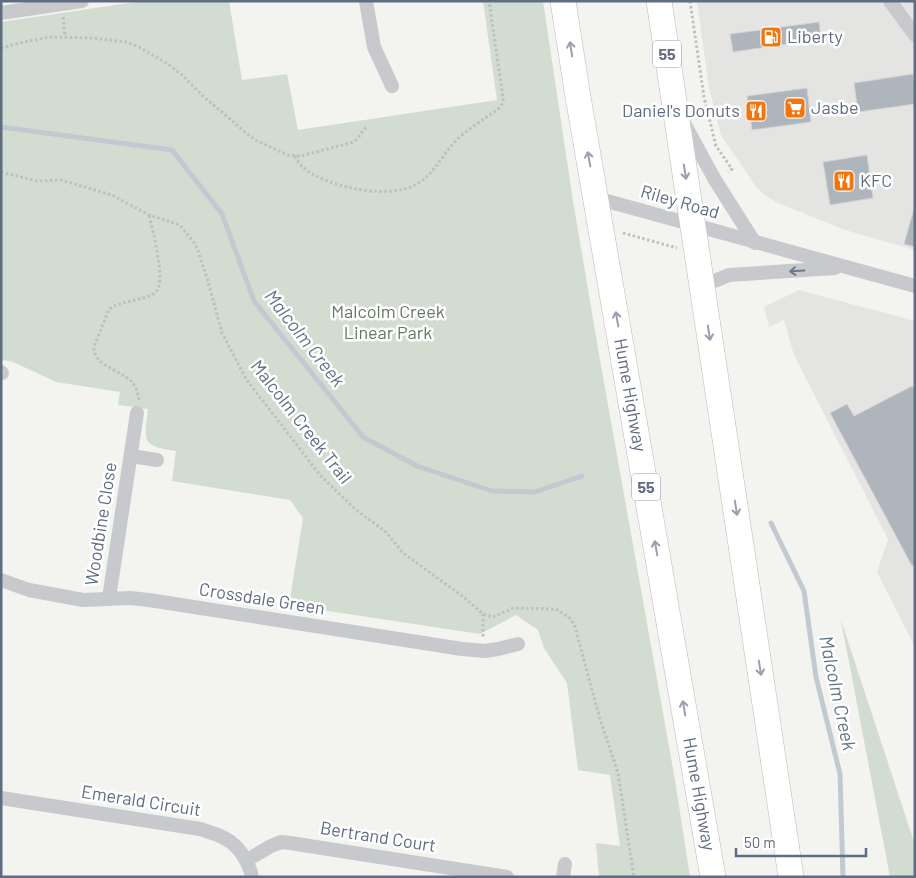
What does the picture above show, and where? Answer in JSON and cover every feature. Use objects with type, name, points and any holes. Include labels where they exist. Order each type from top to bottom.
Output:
[{"type":"highway","name":"Hume Highway","points":[[563,1],[713,877]]},
{"type":"highway","name":"55","points":[[659,1],[791,877]]},
{"type":"street","points":[[1,13],[21,6],[82,1]]},
{"type":"street","points":[[366,1],[374,47],[392,86]]},
{"type":"street","points":[[890,1],[915,35]]},
{"type":"street","name":"Riley Road","points":[[675,107],[715,180],[755,243]]},
{"type":"street","name":"Riley Road","points":[[596,198],[915,286]]},
{"type":"street","name":"Riley Road","points":[[702,286],[729,275],[846,268]]},
{"type":"street","name":"Woodbine Close","points":[[109,598],[137,414]]},
{"type":"street","name":"Woodbine Close","points":[[131,456],[157,460]]},
{"type":"street","name":"Crossdale Green","points":[[1,580],[29,590],[83,600],[109,598],[149,600],[485,651],[498,650],[518,644]]},
{"type":"street","name":"Emerald Circuit","points":[[1,798],[200,829],[215,833],[227,839],[238,849],[247,860],[252,877]]},
{"type":"street","name":"Bertrand Court","points":[[247,860],[281,842],[507,877]]},
{"type":"path","points":[[294,156],[305,170],[337,185],[350,188],[382,191],[400,190],[409,188],[428,177],[460,136],[501,106],[503,98],[489,1]]},
{"type":"path","points":[[690,1],[704,97],[712,130],[716,146],[732,169],[715,180]]},
{"type":"path","points":[[1,48],[37,38],[65,36],[113,40],[137,46],[168,64],[255,140],[279,152],[294,156],[309,154],[353,142],[358,139],[366,127]]},
{"type":"path","name":"Malcolm Creek Trail","points":[[1,172],[37,181],[61,180],[112,195],[149,215],[180,225],[196,246],[222,333],[246,379],[320,475],[356,510],[386,532],[403,553],[483,614]]},
{"type":"path","points":[[137,414],[139,400],[137,390],[132,382],[100,361],[93,352],[109,310],[121,304],[149,296],[157,291],[160,275],[149,215]]},
{"type":"path","points":[[485,651],[482,627],[483,614],[494,617],[513,608],[544,608],[556,609],[570,618],[575,627],[600,719],[618,773],[634,877]]},
{"type":"shaded area","points":[[697,1],[915,1],[915,250],[845,230],[776,202],[757,188],[721,135],[709,88]]},
{"type":"shaded area","points":[[799,290],[915,321],[915,647],[877,572],[888,539],[794,355],[784,320],[769,327],[764,307]]},
{"type":"green space","name":"Malcolm Creek Linear Park","points":[[142,1],[229,1],[242,80],[287,74],[298,130],[497,100],[483,1],[543,1],[573,201],[675,780],[690,877],[599,877],[596,843],[620,846],[610,775],[578,770],[567,683],[544,648],[538,630],[516,615],[480,634],[289,605],[303,518],[290,500],[172,481],[176,451],[156,447],[147,440],[148,409],[118,405],[120,392],[56,382],[11,361],[1,360],[1,22]]},
{"type":"green space","points":[[841,620],[915,845],[915,877],[890,877]]},
{"type":"building","points":[[819,22],[821,39],[733,52],[730,34]]},
{"type":"building","points":[[913,74],[915,104],[858,112],[854,83]]},
{"type":"building","points":[[807,88],[811,122],[752,130],[747,96]]},
{"type":"building","points":[[867,155],[873,198],[830,205],[823,162]]},
{"type":"building","points":[[915,205],[915,247],[904,244]]},
{"type":"building","points":[[912,386],[915,390],[915,564],[912,566],[830,413],[847,404],[854,416]]},
{"type":"waterway","name":"Malcolm Creek","points":[[1,127],[172,150],[222,214],[254,301],[363,437],[417,466],[492,491],[535,492],[582,476]]},
{"type":"waterway","name":"Malcolm Creek","points":[[771,523],[804,591],[816,677],[840,774],[843,877]]},
{"type":"place","name":"Liberty","points":[[771,37]]},
{"type":"place","name":"Jasbe","points":[[795,108]]},
{"type":"place","name":"Daniel's Donuts","points":[[756,111]]},
{"type":"place","name":"KFC","points":[[844,181]]}]
